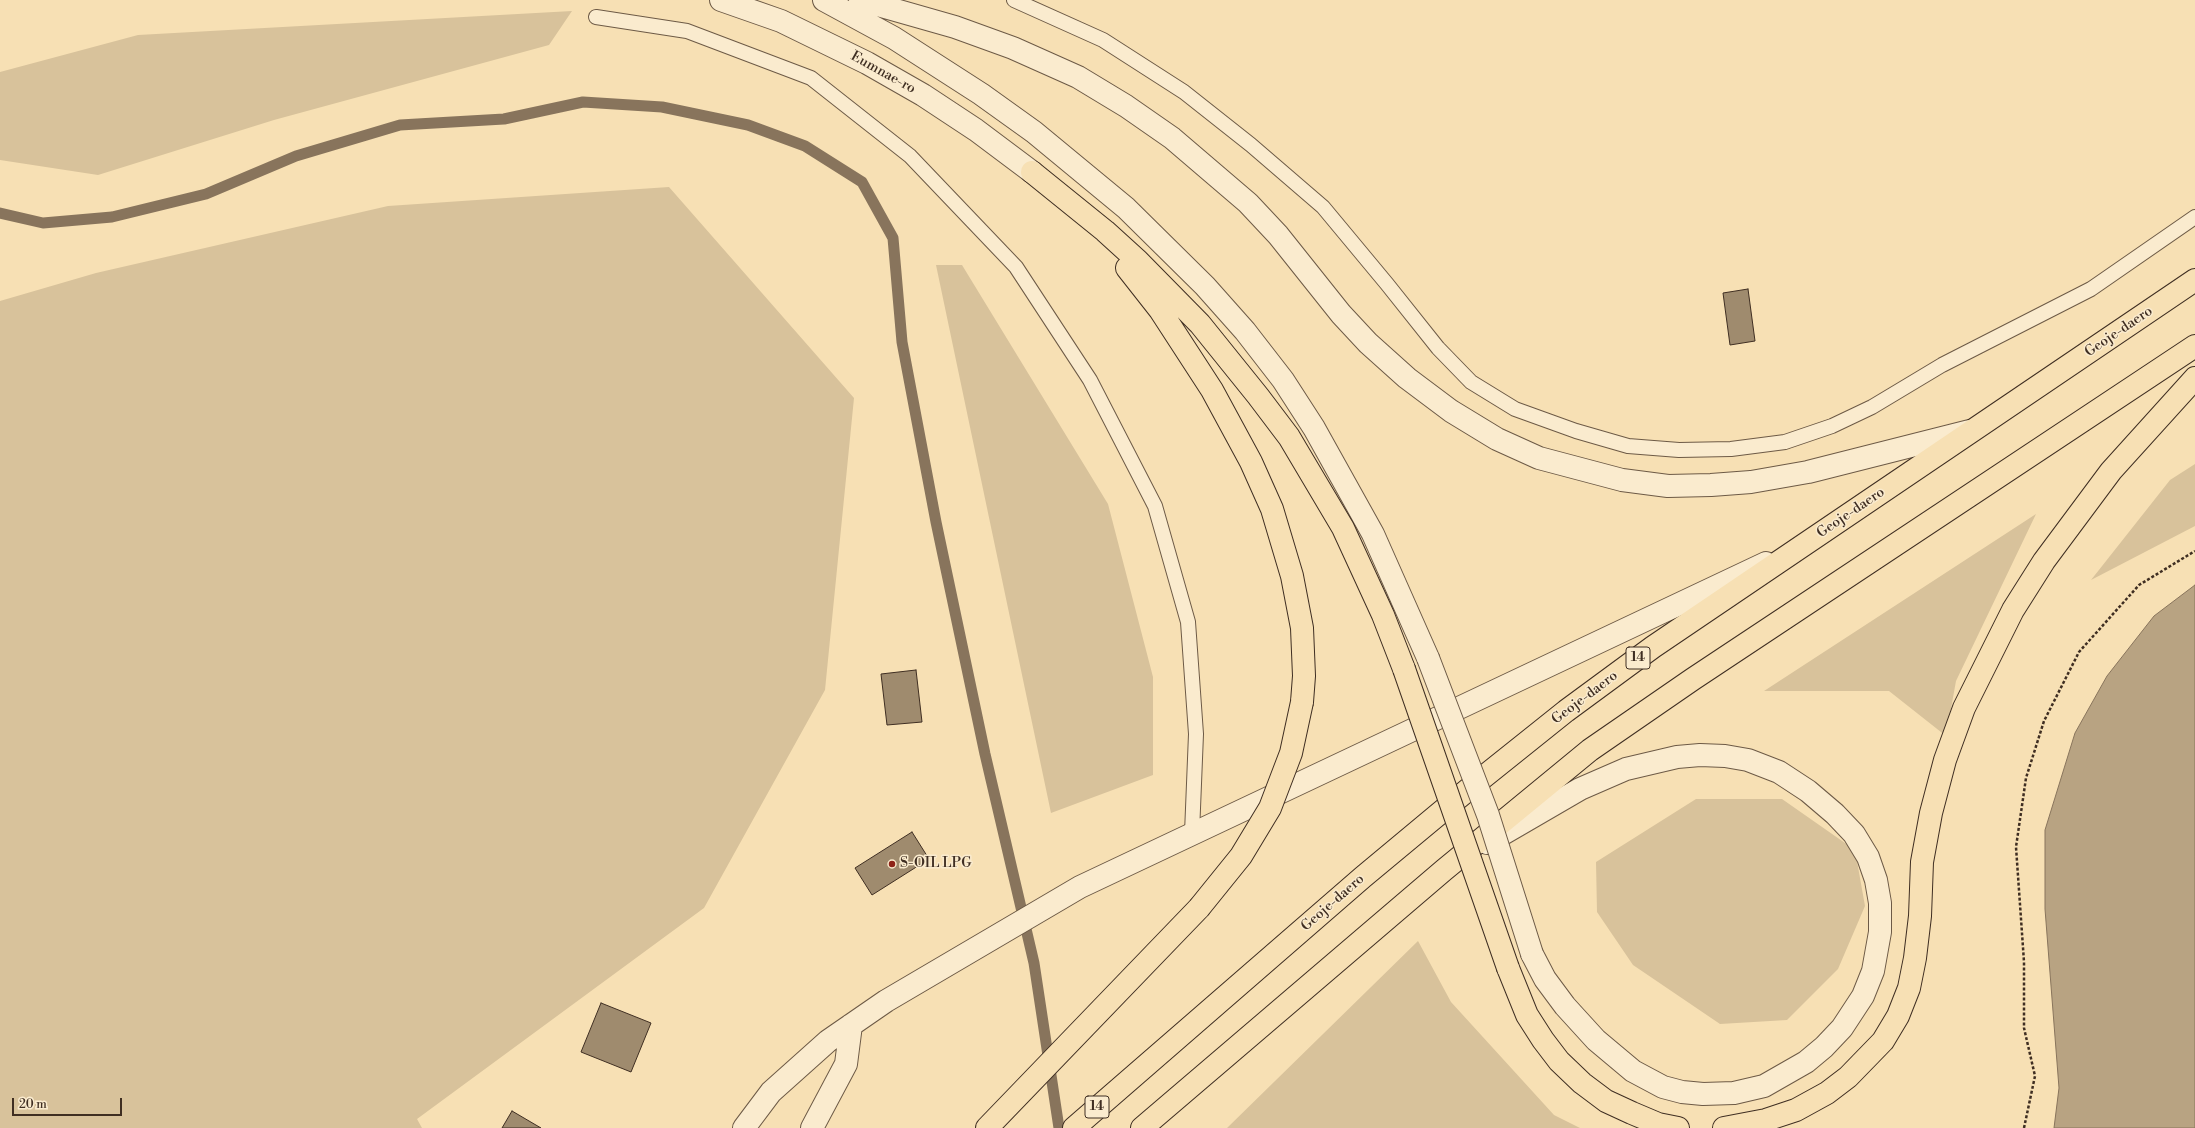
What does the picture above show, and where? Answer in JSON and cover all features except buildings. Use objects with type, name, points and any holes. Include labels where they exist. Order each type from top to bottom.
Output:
[{"type":"highway","points":[[1032,172],[1105,231],[1160,283],[1200,324],[1258,396],[1288,437],[1342,528],[1384,615],[1508,968],[1527,1015],[1559,1061],[1578,1079],[1606,1100],[1658,1124],[1678,1128]]},
{"type":"highway","points":[[987,1128],[1199,908],[1241,856],[1270,808],[1291,753],[1302,702],[1304,651],[1298,603],[1272,509],[1251,462],[1212,390],[1160,310],[1111,249],[1061,198],[1032,172]]},
{"type":"highway","name":"Geoje-daero","points":[[1074,1128],[1363,877],[1476,783],[1566,711],[1654,647],[2195,280]]},
{"type":"highway","points":[[1142,1128],[1450,865],[1597,746],[1693,679],[2195,346]]},
{"type":"highway","points":[[1724,1128],[1766,1120],[1796,1110],[1827,1093],[1848,1078],[1883,1041],[1898,1016],[1909,988],[1919,923],[1922,862],[1931,813],[1945,760],[1964,708],[2013,610],[2044,561],[2111,471],[2195,378]]},
{"type":"street","name":"Eumnae-ro","points":[[721,0],[781,21],[867,63],[923,95],[969,125],[1032,172]]},
{"type":"street","points":[[824,0],[894,38],[981,94],[1034,132],[1126,208],[1205,286],[1245,331],[1273,368],[1314,428],[1373,534],[1428,658],[1488,815],[1532,954],[1545,979],[1565,1006],[1596,1040],[1633,1071],[1663,1086],[1682,1092],[1714,1094],[1744,1091],[1774,1081],[1806,1062],[1824,1047],[1850,1018],[1869,984],[1876,960],[1880,932],[1878,892],[1870,863],[1861,845],[1845,824],[1826,805],[1798,784],[1769,768],[1737,758],[1712,755],[1677,757],[1650,762],[1596,781],[1450,865]]},
{"type":"street","points":[[860,0],[955,27],[1013,48],[1078,77],[1126,106],[1172,138],[1248,203],[1278,235],[1341,314],[1368,343],[1407,378],[1450,411],[1497,439],[1539,458],[1622,480],[1668,486],[1711,485],[1751,482],[1808,472],[1973,431]]},
{"type":"street","points":[[744,1128],[772,1092],[828,1041],[886,1000],[1080,887],[1806,543]]},
{"type":"street","points":[[812,1128],[846,1064],[851,1025]]},
{"type":"lane","points":[[1014,0],[1103,40],[1184,92],[1251,145],[1323,207],[1438,348],[1471,382],[1515,408],[1576,431],[1628,446],[1679,450],[1731,450],[1785,442],[1832,426],[1872,407],[1942,365],[2091,288],[2195,217]]},
{"type":"lane","points":[[596,17],[687,31],[811,78],[910,156],[1016,267],[1090,380],[1155,506],[1188,622],[1196,734],[1192,833]]},
{"type":"path","points":[[2024,1128],[2035,1076],[2024,1028],[2024,962],[2016,847],[2026,778],[2044,721],[2079,652],[2139,585],[2195,551]]},
{"type":"shaded area","points":[[572,11],[549,45],[274,120],[98,175],[0,160],[0,72],[138,35]]},
{"type":"shaded area","points":[[669,187],[854,398],[825,690],[704,908],[417,1119],[422,1128],[0,1128],[0,301],[96,273],[388,206]]},
{"type":"shaded area","points":[[936,265],[962,265],[1108,504],[1153,677],[1153,775],[1051,813]]},
{"type":"shaded area","points":[[2195,464],[2195,526],[2091,580],[2170,480]]},
{"type":"shaded area","points":[[2036,514],[1956,681],[1946,736],[1889,691],[1764,691]]},
{"type":"shaded area","points":[[2195,585],[2195,1128],[2054,1128],[2059,1088],[2045,909],[2045,830],[2075,733],[2107,676],[2154,616]]},
{"type":"shaded area","points":[[1696,799],[1782,799],[1855,850],[1865,906],[1838,969],[1787,1020],[1720,1024],[1633,965],[1597,912],[1596,862]]},
{"type":"shaded area","points":[[1418,941],[1451,1002],[1554,1115],[1580,1128],[1227,1128]]},
{"type":"waterway","points":[[0,213],[43,223],[112,217],[206,194],[296,156],[400,125],[504,119],[583,102],[662,107],[748,125],[805,146],[862,182],[893,238],[902,342],[936,522],[985,754],[1034,963],[1059,1128]]},
{"type":"place","name":"S-OIL LPG","points":[[892,864]]}]
